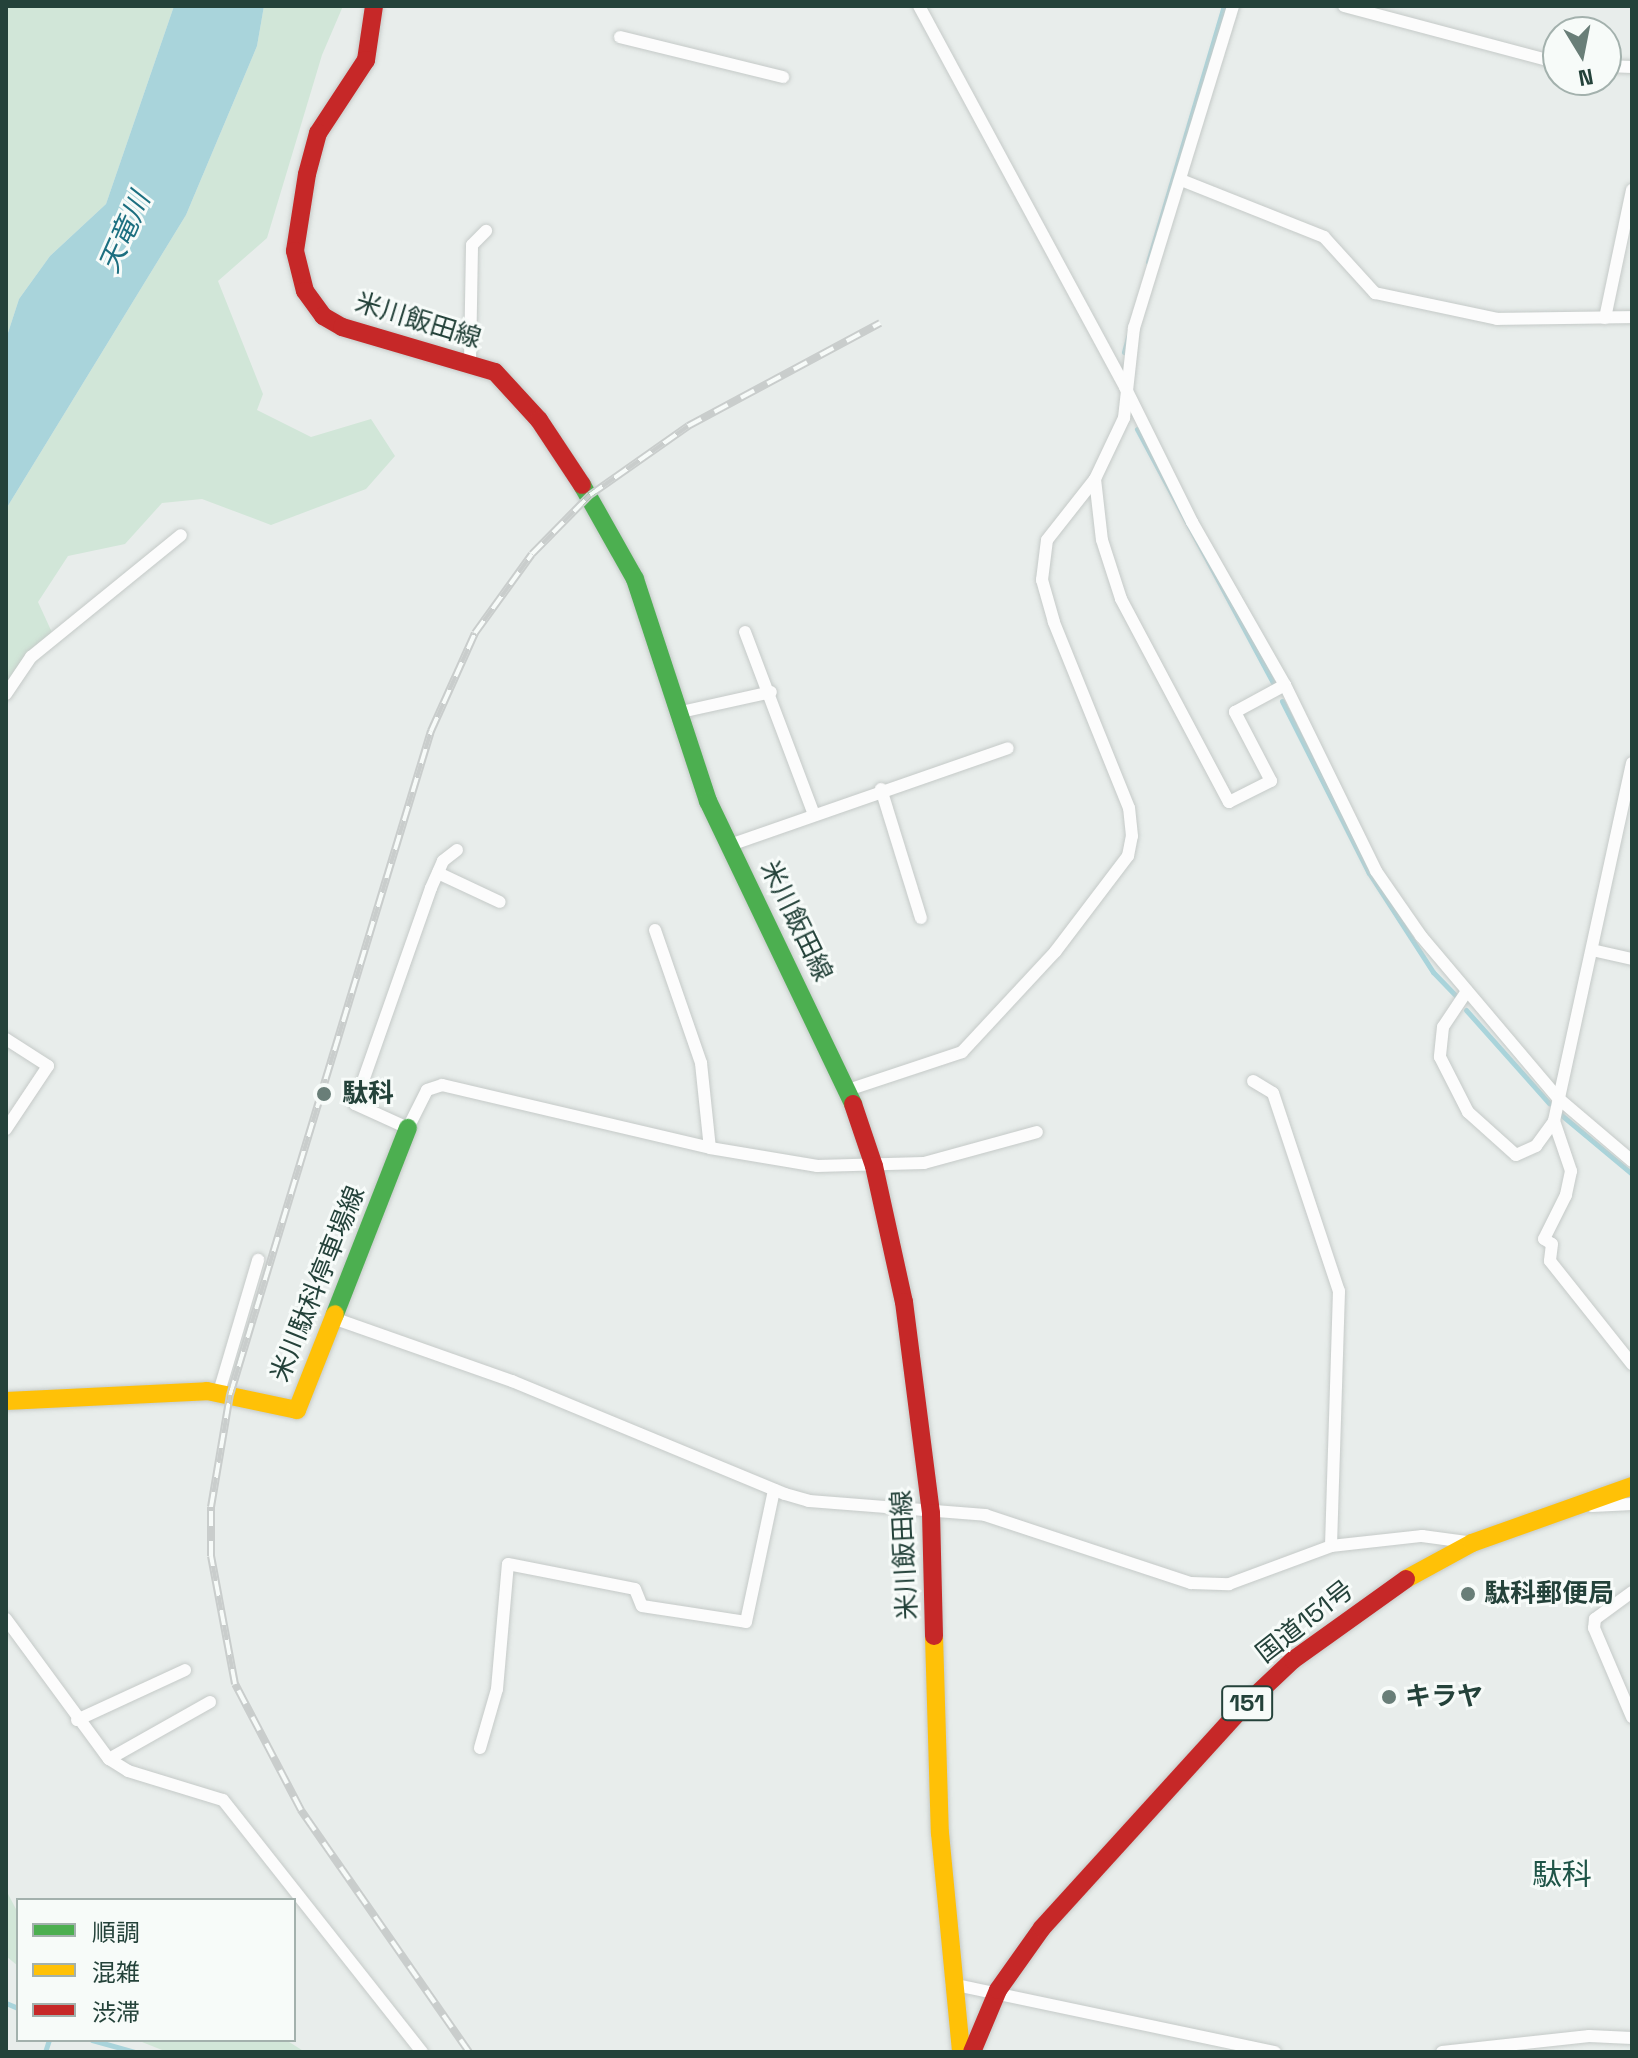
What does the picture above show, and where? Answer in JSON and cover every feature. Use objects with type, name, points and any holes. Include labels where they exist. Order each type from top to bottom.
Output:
[{"type":"main road","name":"米川飯田線","points":[[374,6],[366,60],[318,133],[299,216],[299,272],[312,302],[342,327],[470,361],[495,372],[518,394],[590,495],[640,591],[708,801],[848,1090],[874,1166],[904,1302],[931,1513],[940,1824],[952,1984],[961,2052]]},
{"type":"main road","name":"米川駄科停車場線","points":[[6,1401],[219,1392],[297,1410],[408,1128]]},
{"type":"main road","name":"国道151号","points":[[972,2052],[998,1990],[1042,1928],[1242,1708],[1346,1619],[1472,1543],[1579,1501],[1632,1486]]},
{"type":"street","points":[[919,6],[1125,387],[1192,522],[1285,685],[1376,871],[1467,991],[1558,1098],[1632,1161]]},
{"type":"street","points":[[848,1090],[962,1052],[1055,952],[1128,856],[1132,836],[1129,808],[1054,622],[1042,580],[1047,540],[1095,479],[1124,418],[1125,387],[1134,328],[1233,6]]},
{"type":"street","points":[[1344,6],[1542,59]]},
{"type":"street","points":[[620,37],[783,77]]},
{"type":"street","points":[[1181,180],[1324,237],[1375,293],[1497,319],[1632,317]]},
{"type":"street","points":[[1605,318],[1632,190]]},
{"type":"street","points":[[470,361],[472,245],[486,231]]},
{"type":"street","points":[[1095,479],[1102,540],[1121,599],[1229,802],[1271,781],[1235,712],[1285,685]]},
{"type":"street","points":[[6,694],[31,657],[181,535]]},
{"type":"street","points":[[745,632],[771,692],[813,812]]},
{"type":"street","points":[[681,712],[771,692]]},
{"type":"street","points":[[730,845],[813,812],[1008,748]]},
{"type":"street","points":[[1467,991],[1443,1027],[1440,1057],[1468,1112],[1516,1155],[1536,1146],[1554,1121],[1632,763]]},
{"type":"street","points":[[881,789],[921,918]]},
{"type":"street","points":[[457,850],[438,873],[355,1104],[408,1128],[427,1090],[442,1085],[710,1148],[817,1166],[874,1166],[944,1159],[1037,1132]]},
{"type":"street","points":[[438,873],[500,902]]},
{"type":"street","points":[[655,930],[701,1063],[710,1148]]},
{"type":"street","points":[[1592,950],[1632,959]]},
{"type":"street","points":[[6,1039],[48,1066],[6,1129]]},
{"type":"street","points":[[1253,1081],[1273,1093],[1339,1291],[1331,1546]]},
{"type":"street","points":[[1554,1121],[1571,1171],[1566,1195],[1544,1239],[1552,1244],[1550,1261],[1632,1364]]},
{"type":"street","points":[[219,1392],[258,1260]]},
{"type":"street","points":[[333,1318],[512,1381],[774,1490],[809,1501],[985,1515],[1191,1583],[1229,1584],[1331,1546],[1422,1536],[1472,1543]]},
{"type":"street","points":[[480,1748],[497,1689],[508,1564],[635,1589],[642,1606],[746,1622],[774,1490]]},
{"type":"street","points":[[1579,1501],[1597,1508],[1632,1504]]},
{"type":"street","points":[[1632,1592],[1595,1619],[1594,1628],[1632,1717]]},
{"type":"street","points":[[6,1619],[77,1720],[109,1759],[128,1771],[223,1800],[422,2052]]},
{"type":"street","points":[[77,1720],[185,1670]]},
{"type":"street","points":[[109,1759],[210,1702]]},
{"type":"street","points":[[952,1984],[998,1990],[1275,2052]]},
{"type":"street","points":[[1442,2052],[1589,2036],[1632,2038]]},
{"type":"green space","points":[[6,6],[174,6],[106,204],[50,256],[19,299],[6,339]]},
{"type":"green space","points":[[264,6],[343,6],[322,55],[267,238],[218,281],[263,394],[257,410],[311,437],[371,419],[395,456],[366,489],[271,525],[202,499],[162,503],[125,544],[68,556],[38,602],[55,639],[6,687],[6,509],[186,215],[257,46]]},
{"type":"green space","points":[[6,1890],[16,1909],[16,1964],[6,1956]]},
{"type":"green space","points":[[142,2042],[289,2042],[305,2052],[167,2052]]},
{"type":"water","name":"天竜川","points":[[174,6],[264,6],[257,46],[186,215],[6,509],[6,339],[19,299],[50,256],[106,204]]},
{"type":"waterway","points":[[1148,262],[1224,6]]},
{"type":"waterway","points":[[1124,352],[1128,337]]},
{"type":"waterway","points":[[1137,429],[1273,683]]},
{"type":"waterway","points":[[1282,701],[1369,873],[1433,972],[1456,996]]},
{"type":"waterway","points":[[1466,1010],[1549,1103]]},
{"type":"waterway","points":[[1559,1113],[1632,1174]]},
{"type":"waterway","points":[[6,2003],[16,2007]]},
{"type":"waterway","points":[[45,2052],[48,2042]]},
{"type":"waterway","points":[[99,2042],[135,2052]]},
{"type":"railway","points":[[469,2052],[301,1810],[235,1684],[211,1556],[211,1507],[230,1395],[431,731],[475,633],[532,554],[590,495],[688,426],[880,323]]},
{"type":"traffic: fast","points":[[582,485],[635,579],[708,801],[853,1104]]},
{"type":"traffic: fast","points":[[335,1314],[408,1128]]},
{"type":"traffic: slow","points":[[6,1401],[207,1391],[297,1410],[335,1314]]},
{"type":"traffic: slow","points":[[1406,1579],[1472,1543],[1632,1486]]},
{"type":"traffic: slow","points":[[934,1636],[940,1833],[961,2052]]},
{"type":"traffic: jam","points":[[374,6],[366,60],[318,133],[307,174],[295,251],[305,291],[323,316],[342,327],[495,372],[539,420],[582,485]]},
{"type":"traffic: jam","points":[[853,1104],[874,1166],[904,1302],[931,1513],[934,1636]]},
{"type":"traffic: jam","points":[[972,2052],[998,1990],[1042,1928],[1242,1708],[1293,1660],[1406,1579]]},
{"type":"place","name":"駄科","points":[[324,1094]]},
{"type":"place","name":"駄科郵便局","points":[[1468,1594]]},
{"type":"place","name":"キラヤ","points":[[1389,1697]]},
{"type":"district","name":"駄科","points":[[1562,1875]]}]
